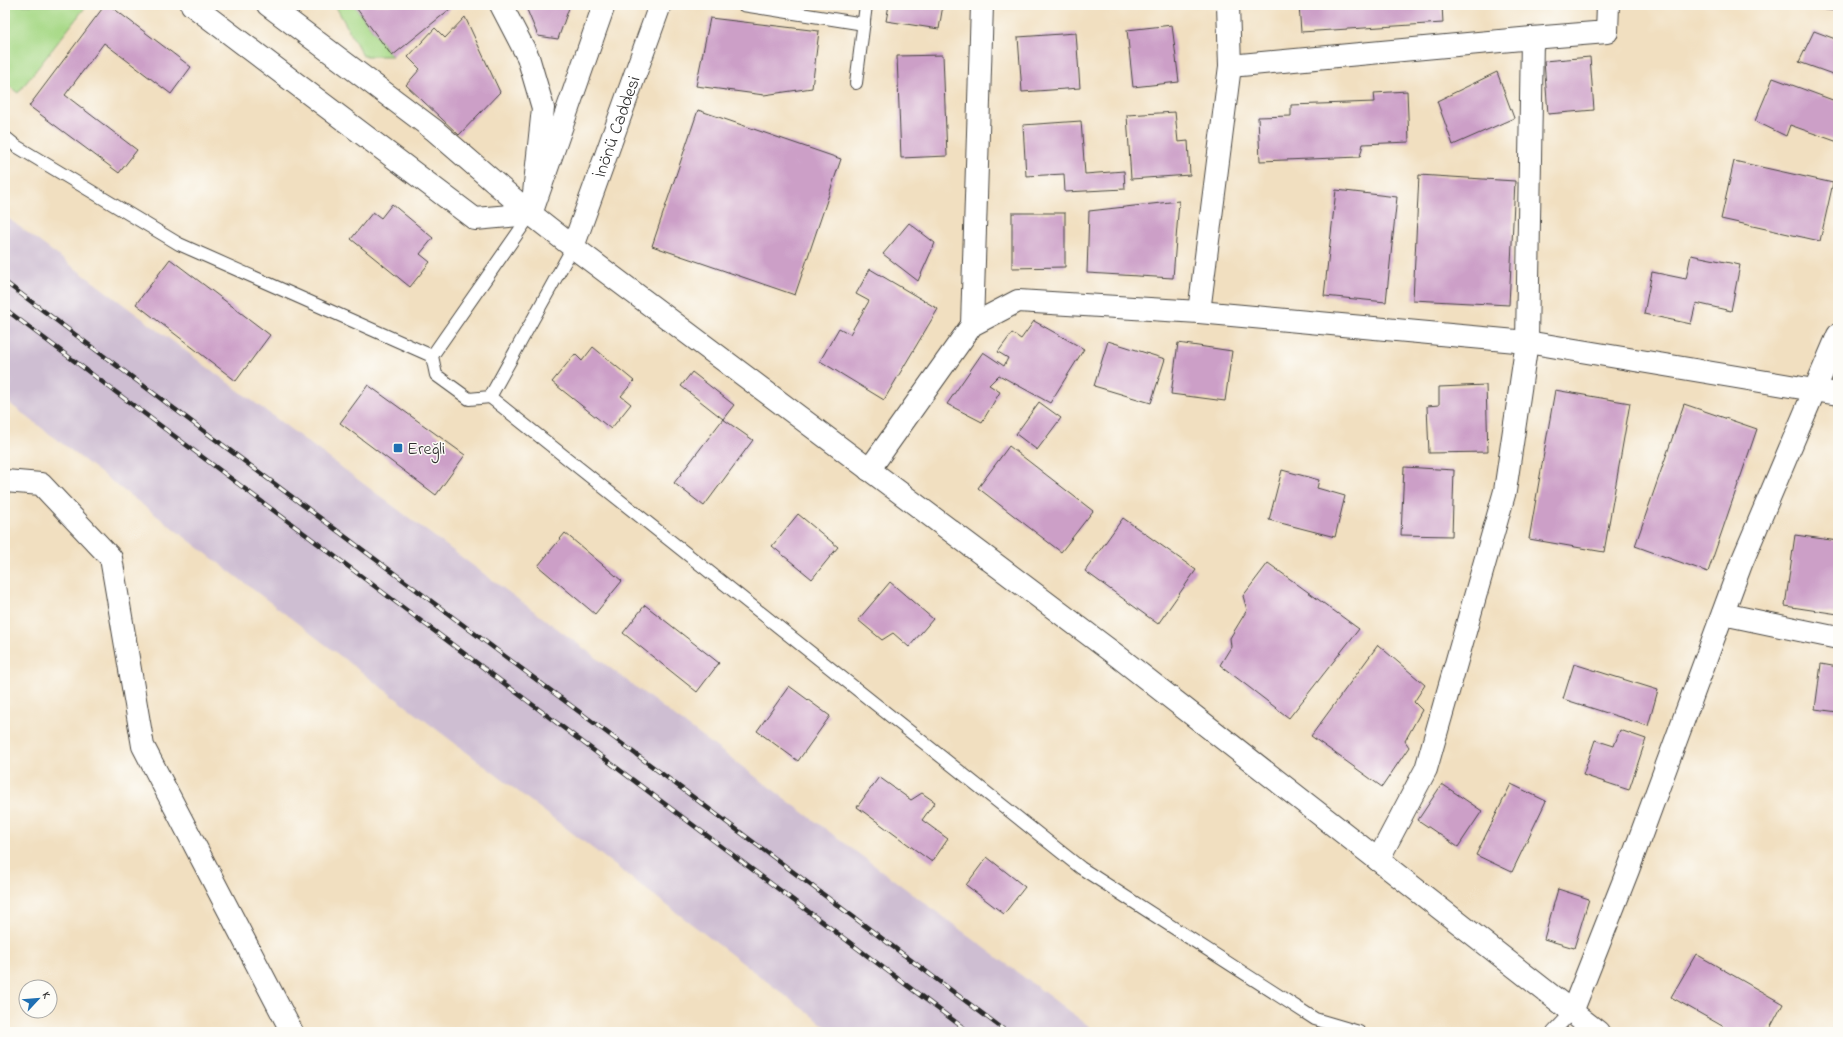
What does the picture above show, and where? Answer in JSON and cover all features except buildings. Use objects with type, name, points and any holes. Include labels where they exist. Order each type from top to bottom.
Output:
[{"type":"street","points":[[192,5],[475,219],[531,214]]},
{"type":"street","points":[[268,5],[434,130],[531,214],[573,247],[1120,658],[1598,1032]]},
{"type":"street","points":[[502,5],[528,57],[543,108],[531,214]]},
{"type":"street","points":[[531,214],[604,5]]},
{"type":"street","name":"İnönü Caddesi","points":[[573,247],[660,5]]},
{"type":"street","points":[[972,325],[982,5]]},
{"type":"street","points":[[1200,312],[1230,66],[1228,5]]},
{"type":"street","points":[[1230,66],[1607,32],[1608,5]]},
{"type":"street","points":[[1378,860],[1426,769],[1505,491],[1527,342],[1532,38]]},
{"type":"street","points":[[869,470],[972,325],[1018,301],[1200,312],[1527,342],[1838,394]]},
{"type":"street","points":[[1572,1012],[1628,870],[1741,564],[1838,335]]},
{"type":"street","points":[[5,481],[41,484],[111,558],[143,746],[292,1032]]},
{"type":"street","points":[[1723,614],[1838,638]]},
{"type":"lane","points":[[742,5],[864,24]]},
{"type":"lane","points":[[856,83],[866,5]]},
{"type":"lane","points":[[5,137],[16,146],[179,244],[432,356]]},
{"type":"lane","points":[[531,214],[432,356],[436,375],[469,398],[490,397],[1081,868],[1316,1019],[1359,1032]]},
{"type":"lane","points":[[490,397],[573,247]]},
{"type":"lane","points":[[1553,1032],[1572,1012]]},
{"type":"shaded area","points":[[5,216],[1097,1032],[833,1032],[5,400]]},
{"type":"green space","points":[[5,5],[87,5],[18,93],[5,83]]},
{"type":"green space","points":[[335,5],[354,5],[392,56],[363,56]]},
{"type":"railway","points":[[5,282],[1007,1032]]},
{"type":"railway","points":[[5,309],[969,1032]]},
{"type":"place","name":"Ereğli","points":[[398,448]]}]
